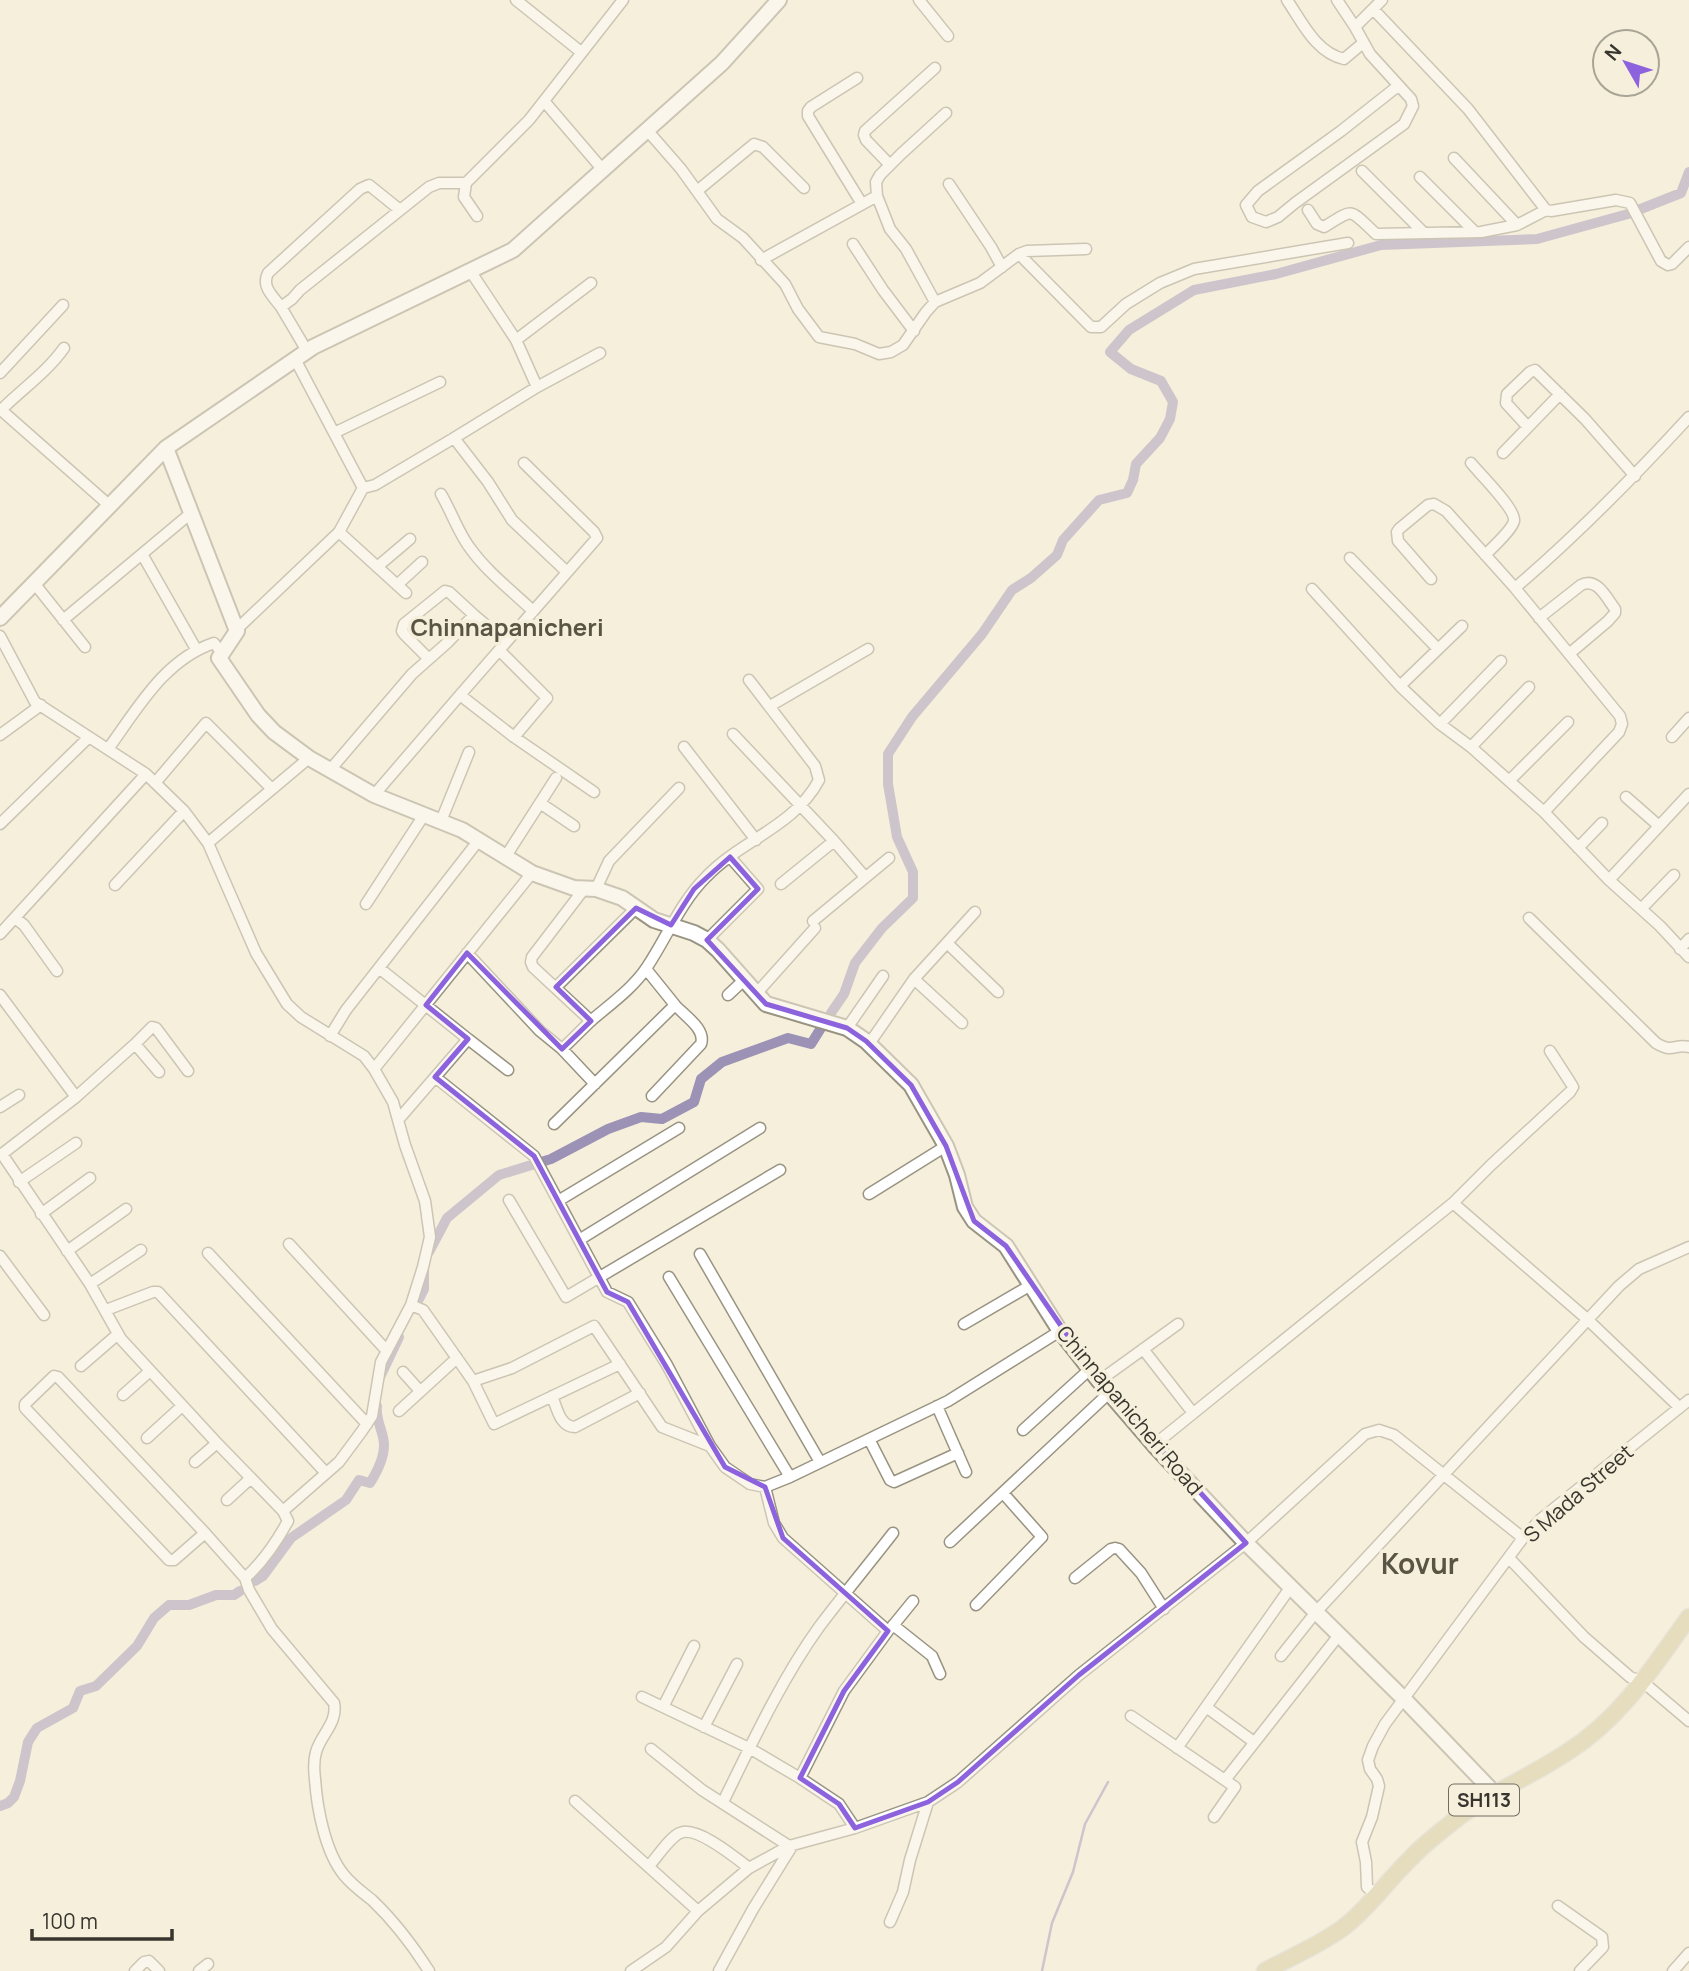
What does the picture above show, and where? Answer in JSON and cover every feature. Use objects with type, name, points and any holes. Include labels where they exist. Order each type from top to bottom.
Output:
[{"type":"main road","name":"SH113","points":[[1646,1685],[1689,1617]]},
{"type":"main road","name":"SH113","points":[[1265,1971],[1344,1927],[1411,1857],[1456,1819],[1570,1751],[1606,1723],[1646,1685],[1689,1631]]},
{"type":"main road","name":"SH113","points":[[1283,1971],[1344,1938],[1417,1864],[1497,1796]]},
{"type":"street","points":[[516,0],[581,52]]},
{"type":"street","points":[[477,216],[464,197],[466,183],[530,120],[623,0]]},
{"type":"street","points":[[0,618],[166,448],[301,355],[513,250],[722,63],[779,0]]},
{"type":"street","points":[[919,0],[948,36]]},
{"type":"street","points":[[1287,0],[1325,52],[1344,59],[1363,43]]},
{"type":"street","points":[[1337,0],[1363,43],[1411,99],[1413,106],[1404,124],[1278,217],[1266,222],[1252,217],[1246,205],[1258,191],[1398,86]]},
{"type":"street","points":[[1355,27],[1382,0]]},
{"type":"street","points":[[1373,9],[1468,109],[1546,210]]},
{"type":"street","points":[[890,165],[866,140],[865,131],[935,68]]},
{"type":"street","points":[[857,78],[811,107],[808,116],[862,204]]},
{"type":"street","points":[[544,101],[603,170]]},
{"type":"street","points":[[935,302],[906,249],[890,229],[877,196],[876,182],[890,165],[946,113]]},
{"type":"street","points":[[647,130],[681,169],[717,219],[743,238],[785,284],[798,309],[819,337],[855,344],[879,354],[891,352],[903,345],[935,302],[980,283],[1018,254],[1027,251],[1086,249]]},
{"type":"street","points":[[697,191],[754,144],[763,147],[804,188]]},
{"type":"street","points":[[1454,158],[1517,225]]},
{"type":"street","points":[[1362,172],[1424,233]]},
{"type":"street","points":[[1420,177],[1475,232]]},
{"type":"street","points":[[281,307],[429,187],[439,183],[466,183]]},
{"type":"street","points":[[948,184],[1002,267]]},
{"type":"street","points":[[363,488],[334,433],[281,307],[265,286],[265,279],[268,273],[360,189],[369,185],[400,211]]},
{"type":"street","points":[[761,260],[877,196]]},
{"type":"street","points":[[1308,210],[1317,224],[1324,227],[1348,212],[1358,217],[1376,234],[1475,232],[1517,225],[1546,210],[1616,200],[1630,203],[1665,264],[1672,264],[1689,247]]},
{"type":"street","points":[[1018,254],[1091,327],[1097,328],[1126,304],[1160,283],[1194,269],[1348,243]]},
{"type":"street","points":[[853,244],[914,331]]},
{"type":"street","points":[[471,272],[516,340],[537,387]]},
{"type":"street","points":[[516,340],[591,283]]},
{"type":"street","points":[[0,373],[63,304]]},
{"type":"street","points":[[64,348],[49,366],[1,410],[110,506]]},
{"type":"street","points":[[108,749],[162,676],[177,662],[196,649],[214,643],[222,653],[236,630],[339,532],[363,488],[375,485],[537,387],[600,353]]},
{"type":"street","points":[[1528,428],[1506,403],[1507,394],[1532,370],[1541,374],[1635,476]]},
{"type":"street","points":[[334,433],[440,382]]},
{"type":"street","points":[[1503,453],[1560,394]]},
{"type":"street","points":[[1515,588],[1566,545],[1689,417]]},
{"type":"street","points":[[454,438],[488,482],[512,520],[567,572]]},
{"type":"street","points":[[166,448],[236,630]]},
{"type":"street","points":[[374,795],[595,542],[597,535],[524,463]]},
{"type":"street","points":[[1471,463],[1514,515],[1511,527],[1485,555]]},
{"type":"street","points":[[441,494],[473,553],[533,611]]},
{"type":"street","points":[[1431,579],[1397,537],[1399,529],[1428,505],[1434,504],[1446,511],[1515,588],[1620,716],[1622,724],[1619,732],[1544,812]]},
{"type":"street","points":[[63,620],[191,513]]},
{"type":"street","points":[[339,532],[406,593]]},
{"type":"street","points":[[377,567],[410,539]]},
{"type":"street","points":[[142,554],[196,649]]},
{"type":"street","points":[[1350,558],[1438,649]]},
{"type":"street","points":[[397,585],[422,562]]},
{"type":"street","points":[[34,583],[85,647]]},
{"type":"street","points":[[1539,618],[1581,585],[1593,583],[1600,589],[1615,609],[1615,613],[1569,654]]},
{"type":"street","points":[[1312,589],[1400,686],[1440,724],[1471,747],[1544,812],[1609,880],[1642,908],[1689,957]]},
{"type":"street","points":[[429,659],[404,634],[404,624],[445,591],[449,592],[474,615],[547,698],[514,737]]},
{"type":"street","points":[[330,770],[412,674],[474,615]]},
{"type":"street","points":[[1400,686],[1462,626]]},
{"type":"street","points":[[0,636],[35,702],[146,774],[184,811],[208,843],[256,953],[287,1004],[301,1017],[364,1056],[374,1069],[393,1102],[425,1200],[430,1237],[423,1267],[411,1305],[381,1362],[374,1391],[372,1416],[339,1462],[282,1511]]},
{"type":"street","points":[[769,706],[868,649]]},
{"type":"street","name":"Chinnapanicheri Road","points":[[222,653],[219,658],[258,715],[274,732],[309,758],[374,795],[462,830],[532,873],[574,888],[590,889],[622,898],[654,920],[694,933],[718,950],[766,1004],[846,1028],[869,1044],[911,1085],[946,1146],[965,1207],[974,1221],[1006,1246],[1060,1331],[1099,1381],[1154,1445],[1246,1543],[1404,1699],[1497,1796]]},
{"type":"street","points":[[1440,724],[1501,661]]},
{"type":"street","points":[[562,1049],[646,969],[694,889],[708,874],[792,815],[819,780],[815,766],[749,680]]},
{"type":"street","points":[[1471,747],[1528,687]]},
{"type":"street","points":[[460,695],[514,737],[594,792]]},
{"type":"street","points":[[0,735],[41,705]]},
{"type":"street","points":[[1672,737],[1689,718]]},
{"type":"street","points":[[1509,780],[1568,722]]},
{"type":"street","points":[[155,783],[206,723],[272,789]]},
{"type":"street","points":[[733,734],[865,877]]},
{"type":"street","points":[[0,824],[89,737]]},
{"type":"street","points":[[684,747],[756,840]]},
{"type":"street","points":[[441,821],[468,752]]},
{"type":"street","points":[[208,843],[309,758]]},
{"type":"street","points":[[0,934],[146,774]]},
{"type":"street","points":[[506,856],[556,778]]},
{"type":"street","points":[[591,1021],[533,967],[532,957],[590,889],[609,861],[679,788]]},
{"type":"street","points":[[1609,880],[1689,794]]},
{"type":"street","points":[[1626,797],[1659,826]]},
{"type":"street","points":[[540,803],[574,826]]},
{"type":"street","points":[[115,885],[184,811]]},
{"type":"street","points":[[366,904],[424,815]]},
{"type":"street","points":[[1578,848],[1602,823]]},
{"type":"street","points":[[330,1036],[346,1010],[479,840]]},
{"type":"street","points":[[781,884],[834,841]]},
{"type":"street","points":[[707,940],[758,889],[730,857]]},
{"type":"street","points":[[756,994],[814,925],[889,858]]},
{"type":"street","points":[[374,1069],[532,873]]},
{"type":"street","points":[[1642,908],[1674,875]]},
{"type":"street","points":[[556,987],[636,908]]},
{"type":"street","points":[[869,1044],[914,979],[975,912]]},
{"type":"street","points":[[15,918],[28,931],[57,971]]},
{"type":"street","points":[[1529,918],[1656,1043],[1672,1049],[1689,1046]]},
{"type":"street","points":[[1680,949],[1689,939]]},
{"type":"street","points":[[947,943],[998,992]]},
{"type":"street","points":[[467,953],[540,1031],[596,1084]]},
{"type":"street","points":[[379,968],[508,1070]]},
{"type":"street","points":[[646,969],[703,1035],[701,1044],[652,1096]]},
{"type":"street","points":[[846,1028],[883,976]]},
{"type":"street","points":[[914,979],[962,1023]]},
{"type":"street","points":[[728,995],[744,981]]},
{"type":"street","points":[[0,995],[76,1097]]},
{"type":"street","points":[[554,1124],[675,1005]]},
{"type":"street","points":[[188,1071],[156,1028],[152,1027],[76,1097],[1,1153],[90,1284],[118,1334],[282,1511],[288,1521],[276,1542],[245,1578]]},
{"type":"street","points":[[398,1120],[468,1039]]},
{"type":"street","points":[[135,1044],[159,1072]]},
{"type":"street","points":[[1154,1445],[1453,1203],[1570,1092],[1573,1087],[1550,1051]]},
{"type":"street","points":[[435,1077],[534,1156],[607,1292],[628,1302],[667,1364],[724,1467],[750,1484],[765,1487],[790,1477],[948,1401],[1060,1331]]},
{"type":"street","points":[[0,1107],[19,1095]]},
{"type":"street","points":[[558,1201],[679,1128]]},
{"type":"street","points":[[579,1240],[760,1128]]},
{"type":"street","points":[[19,1182],[76,1143]]},
{"type":"street","points":[[869,1194],[946,1146]]},
{"type":"street","points":[[509,1200],[566,1297],[780,1170]]},
{"type":"street","points":[[41,1214],[90,1178]]},
{"type":"street","points":[[1453,1203],[1587,1319],[1679,1407]]},
{"type":"street","points":[[67,1251],[126,1209]]},
{"type":"street","points":[[289,1244],[387,1352]]},
{"type":"street","points":[[1281,1656],[1316,1612],[1619,1286],[1639,1269],[1689,1247]]},
{"type":"street","points":[[90,1284],[141,1250]]},
{"type":"street","points":[[208,1253],[367,1424]]},
{"type":"street","points":[[700,1254],[821,1462]]},
{"type":"street","points":[[0,1256],[44,1315]]},
{"type":"street","points":[[669,1277],[790,1477]]},
{"type":"street","points":[[964,1324],[1031,1285]]},
{"type":"street","points":[[106,1310],[153,1292],[160,1294],[326,1473]]},
{"type":"street","points":[[411,1305],[423,1310],[457,1358],[473,1381],[494,1424],[620,1364]]},
{"type":"street","points":[[1099,1381],[1178,1324]]},
{"type":"street","points":[[473,1381],[512,1368],[594,1326],[662,1427],[710,1446]]},
{"type":"street","points":[[81,1366],[118,1334]]},
{"type":"street","points":[[1143,1349],[1193,1413]]},
{"type":"street","points":[[399,1411],[457,1358]]},
{"type":"street","points":[[1023,1430],[1090,1369]]},
{"type":"street","points":[[123,1395],[150,1371]]},
{"type":"street","points":[[403,1372],[420,1391]]},
{"type":"street","points":[[205,1533],[174,1560],[169,1560],[25,1408],[25,1404],[54,1376],[58,1377],[205,1533],[245,1578],[272,1629],[334,1703],[336,1712],[333,1721],[316,1752],[314,1777],[325,1836],[335,1861],[343,1875],[372,1900],[392,1923],[429,1971]]},
{"type":"street","points":[[552,1396],[564,1424],[571,1428],[640,1393]]},
{"type":"street","points":[[950,1542],[1110,1393]]},
{"type":"street","name":"S Mada Street","points":[[1376,1895],[1367,1886],[1362,1842],[1378,1794],[1377,1779],[1368,1760],[1385,1724],[1523,1538],[1541,1519],[1689,1400]]},
{"type":"street","points":[[147,1438],[182,1406]]},
{"type":"street","points":[[937,1406],[966,1472]]},
{"type":"street","points":[[631,1971],[666,1947],[698,1912],[749,1868],[791,1846],[855,1828],[928,1802],[958,1782],[1079,1675],[1246,1543],[1365,1434],[1379,1430],[1394,1435],[1523,1538]]},
{"type":"street","points":[[869,1439],[890,1480],[894,1482],[958,1453]]},
{"type":"street","points":[[195,1462],[217,1443]]},
{"type":"street","points":[[227,1500],[251,1478]]},
{"type":"street","points":[[765,1487],[777,1530],[783,1538],[846,1594],[932,1656],[940,1674]]},
{"type":"street","points":[[976,1605],[1042,1538],[1003,1493]]},
{"type":"street","points":[[723,1802],[796,1662],[893,1533]]},
{"type":"street","points":[[1074,1578],[1111,1549],[1119,1549],[1141,1573],[1164,1609]]},
{"type":"street","points":[[1509,1558],[1584,1637],[1630,1677],[1646,1685],[1689,1721]]},
{"type":"street","points":[[1177,1748],[1290,1588]]},
{"type":"street","points":[[800,1778],[844,1691],[913,1601]]},
{"type":"street","points":[[1225,1780],[1339,1635]]},
{"type":"street","points":[[663,1707],[694,1646]]},
{"type":"street","points":[[705,1727],[737,1664]]},
{"type":"street","points":[[642,1697],[749,1748],[800,1778],[839,1804],[855,1828]]},
{"type":"street","points":[[1206,1707],[1254,1742]]},
{"type":"street","points":[[1131,1716],[1235,1787],[1214,1817]]},
{"type":"street","points":[[651,1749],[702,1790],[791,1846]]},
{"type":"street","points":[[575,1801],[698,1912]]},
{"type":"street","points":[[890,1922],[903,1892],[928,1802]]},
{"type":"street","points":[[649,1866],[675,1836],[682,1831],[689,1831],[723,1849],[749,1868]]},
{"type":"street","points":[[719,1971],[752,1909],[791,1846]]},
{"type":"street","points":[[1558,1906],[1604,1941],[1603,1947],[1580,1971]]},
{"type":"street","points":[[1673,1971],[1689,1953]]},
{"type":"street","points":[[135,1971],[149,1961],[159,1971]]},
{"type":"street","points":[[199,1971],[208,1964]]},
{"type":"highlighted area","points":[[730,857],[758,889],[707,940],[766,1004],[847,1028],[866,1041],[911,1085],[946,1146],[974,1221],[1006,1246],[1099,1381],[1246,1543],[1079,1675],[958,1782],[928,1802],[855,1828],[839,1804],[800,1778],[844,1691],[888,1631],[783,1538],[765,1487],[725,1467],[628,1302],[607,1292],[534,1156],[435,1077],[468,1039],[426,1005],[467,953],[562,1049],[591,1021],[556,987],[636,908],[671,925],[694,889]]},
{"type":"waterway","points":[[831,1013],[844,994],[855,963],[882,928],[913,898],[913,872],[897,837],[888,784],[888,754],[912,717],[982,634],[1012,590],[1031,578],[1057,555],[1063,540],[1099,500],[1127,493],[1136,464],[1160,438],[1170,419],[1173,402],[1161,381],[1131,369],[1110,352],[1129,330],[1194,290],[1276,274],[1381,245],[1537,239],[1628,214],[1681,193],[1689,172]]},
{"type":"waterway","points":[[429,1252],[447,1218],[499,1175],[551,1159],[608,1129],[641,1117],[662,1119],[694,1102],[701,1079],[722,1062],[788,1038],[811,1044],[821,1028]]},
{"type":"waterway","points":[[419,1299],[424,1289],[424,1269]]},
{"type":"waterway","points":[[380,1377],[399,1337]]},
{"type":"waterway","points":[[255,1581],[263,1576],[291,1538],[346,1500],[359,1480],[370,1483],[380,1465],[384,1450],[377,1406]]},
{"type":"waterway","points":[[0,1806],[14,1797],[28,1742],[37,1728],[73,1708],[80,1691],[96,1686],[137,1646],[154,1618],[169,1605],[189,1605],[216,1595],[234,1595],[240,1591]]},
{"type":"waterway","points":[[1042,1971],[1052,1923],[1073,1872],[1085,1824],[1108,1782]]},
{"type":"district","name":"Chinnapanicheri","points":[[507,626]]},
{"type":"district","name":"Kovur","points":[[1420,1563]]}]
